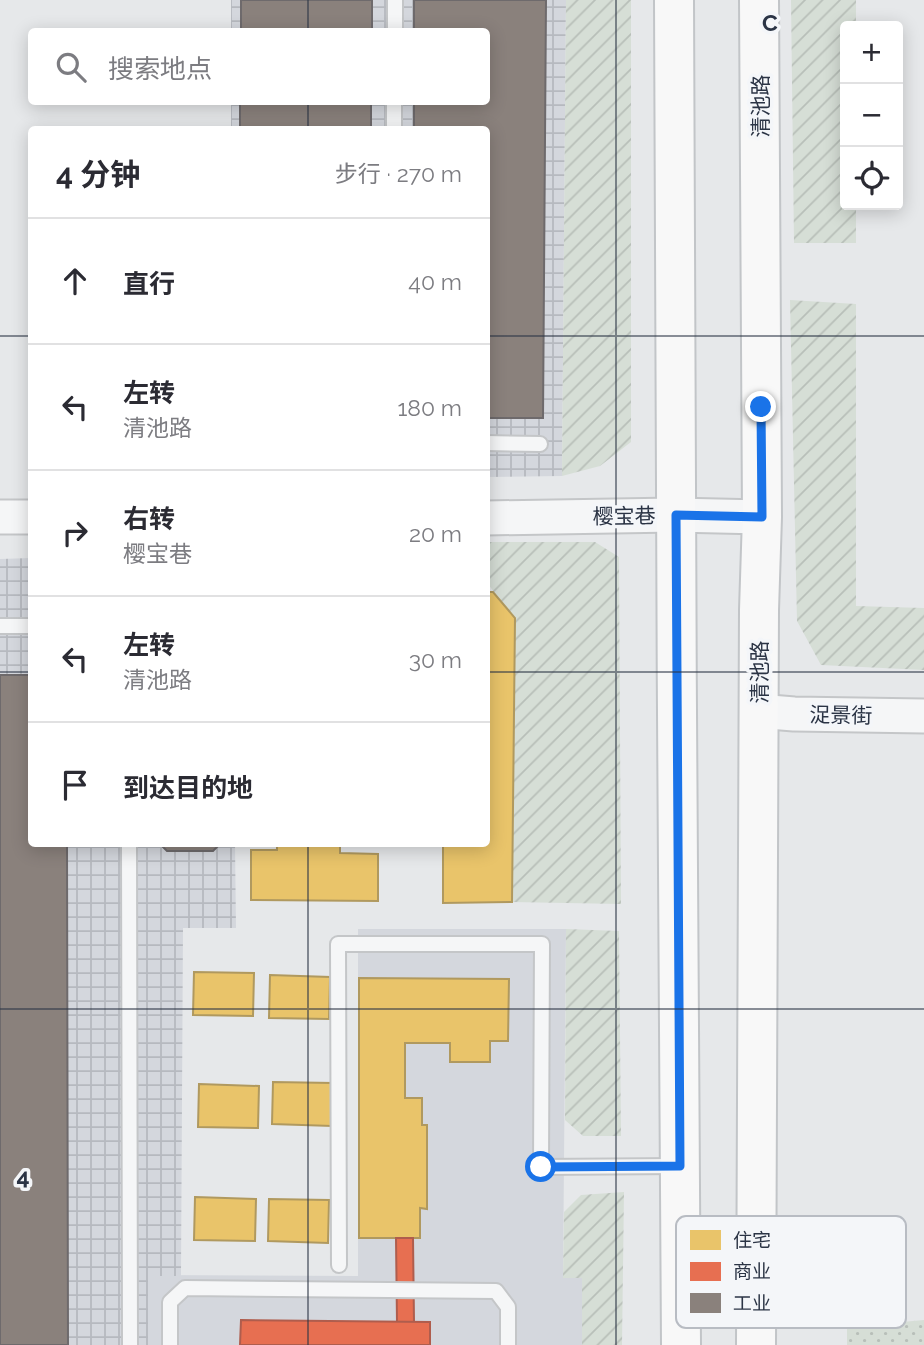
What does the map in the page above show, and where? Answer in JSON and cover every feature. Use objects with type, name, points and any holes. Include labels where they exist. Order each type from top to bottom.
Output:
[{"type":"main road","points":[[674,0],[680,1216]]},
{"type":"main road","name":"清池路","points":[[756,1216],[758,710],[762,517],[759,0]]},
{"type":"street","name":"樱宝巷","points":[[490,518],[676,515],[762,517]]},
{"type":"street","points":[[0,517],[28,517]]},
{"type":"street","name":"浞景街","points":[[758,710],[794,714],[924,716]]},
{"type":"lane","points":[[395,0],[395,28]]},
{"type":"lane","points":[[394,105],[394,126]]},
{"type":"lane","points":[[490,443],[540,444]]},
{"type":"lane","points":[[0,626],[28,626]]},
{"type":"lane","points":[[129,847],[130,1345]]},
{"type":"lane","points":[[339,1265],[338,944],[542,944],[541,1167],[680,1166]]},
{"type":"lane","points":[[170,1345],[170,1301],[185,1288],[496,1291],[508,1307],[509,1345]]},
{"type":"shaded area","points":[[231,0],[566,0],[562,476],[490,477],[490,126],[231,126],[231,105],[490,105],[490,28],[231,28]]},
{"type":"shaded area","points":[[566,0],[631,0],[631,442],[600,466],[562,476]]},
{"type":"shaded area","points":[[791,0],[856,0],[856,21],[840,21],[840,210],[856,210],[856,243],[794,243]]},
{"type":"shaded area","points":[[790,300],[856,304],[856,606],[924,608],[924,670],[821,665],[797,621]]},
{"type":"shaded area","points":[[490,542],[595,542],[619,557],[621,904],[511,902],[515,618],[490,587]]},
{"type":"shaded area","points":[[28,558],[28,847],[235,847],[236,928],[183,928],[181,1276],[148,1276],[148,1345],[0,1345],[0,559]]},
{"type":"shaded area","points":[[358,929],[566,929],[563,1277],[582,1278],[582,1345],[148,1345],[148,1275],[358,1276]]},
{"type":"shaded area","points":[[566,929],[619,931],[621,1136],[583,1136],[565,1120]]},
{"type":"shaded area","points":[[624,1192],[622,1345],[582,1345],[582,1278],[563,1278],[564,1212],[581,1195]]},
{"type":"shaded area","points":[[924,1320],[924,1345],[847,1345],[847,1328],[906,1328],[906,1322]]},
{"type":"building: 住宅","points":[[490,592],[493,592],[515,618],[512,902],[443,903],[443,847],[490,847]]},
{"type":"building: 住宅","points":[[277,847],[340,847],[340,853],[378,854],[378,901],[251,900],[251,850],[277,850]]},
{"type":"building: 住宅","points":[[194,972],[254,973],[253,1016],[193,1015]]},
{"type":"building: 住宅","points":[[270,975],[330,977],[329,1019],[269,1018]]},
{"type":"building: 住宅","points":[[359,978],[509,979],[508,1041],[490,1041],[490,1062],[450,1062],[450,1043],[405,1043],[405,1098],[422,1098],[422,1125],[427,1125],[427,1209],[420,1208],[420,1238],[359,1238]]},
{"type":"building: 住宅","points":[[273,1082],[333,1083],[332,1126],[272,1124]]},
{"type":"building: 住宅","points":[[199,1084],[259,1086],[258,1128],[198,1127]]},
{"type":"building: 住宅","points":[[195,1197],[256,1199],[255,1241],[194,1240]]},
{"type":"building: 住宅","points":[[269,1199],[329,1200],[328,1243],[268,1241]]},
{"type":"building: 商业","points":[[396,1238],[413,1238],[414,1322],[397,1322]]},
{"type":"building: 商业","points":[[241,1320],[430,1322],[430,1345],[240,1345]]},
{"type":"building: 工业","points":[[241,0],[372,0],[372,28],[241,28]]},
{"type":"building: 工业","points":[[414,0],[546,0],[543,418],[490,418],[490,126],[414,126],[414,105],[490,105],[490,28],[414,28]]},
{"type":"building: 工业","points":[[240,105],[371,105],[371,126],[240,126]]},
{"type":"building: 工业","points":[[0,675],[28,675],[28,847],[67,847],[68,1345],[0,1345]]},
{"type":"building: 工业","points":[[163,847],[217,847],[213,851],[167,851]]},
{"type":"route","points":[[541,1167],[680,1166],[676,515],[762,517],[761,407]]}]
